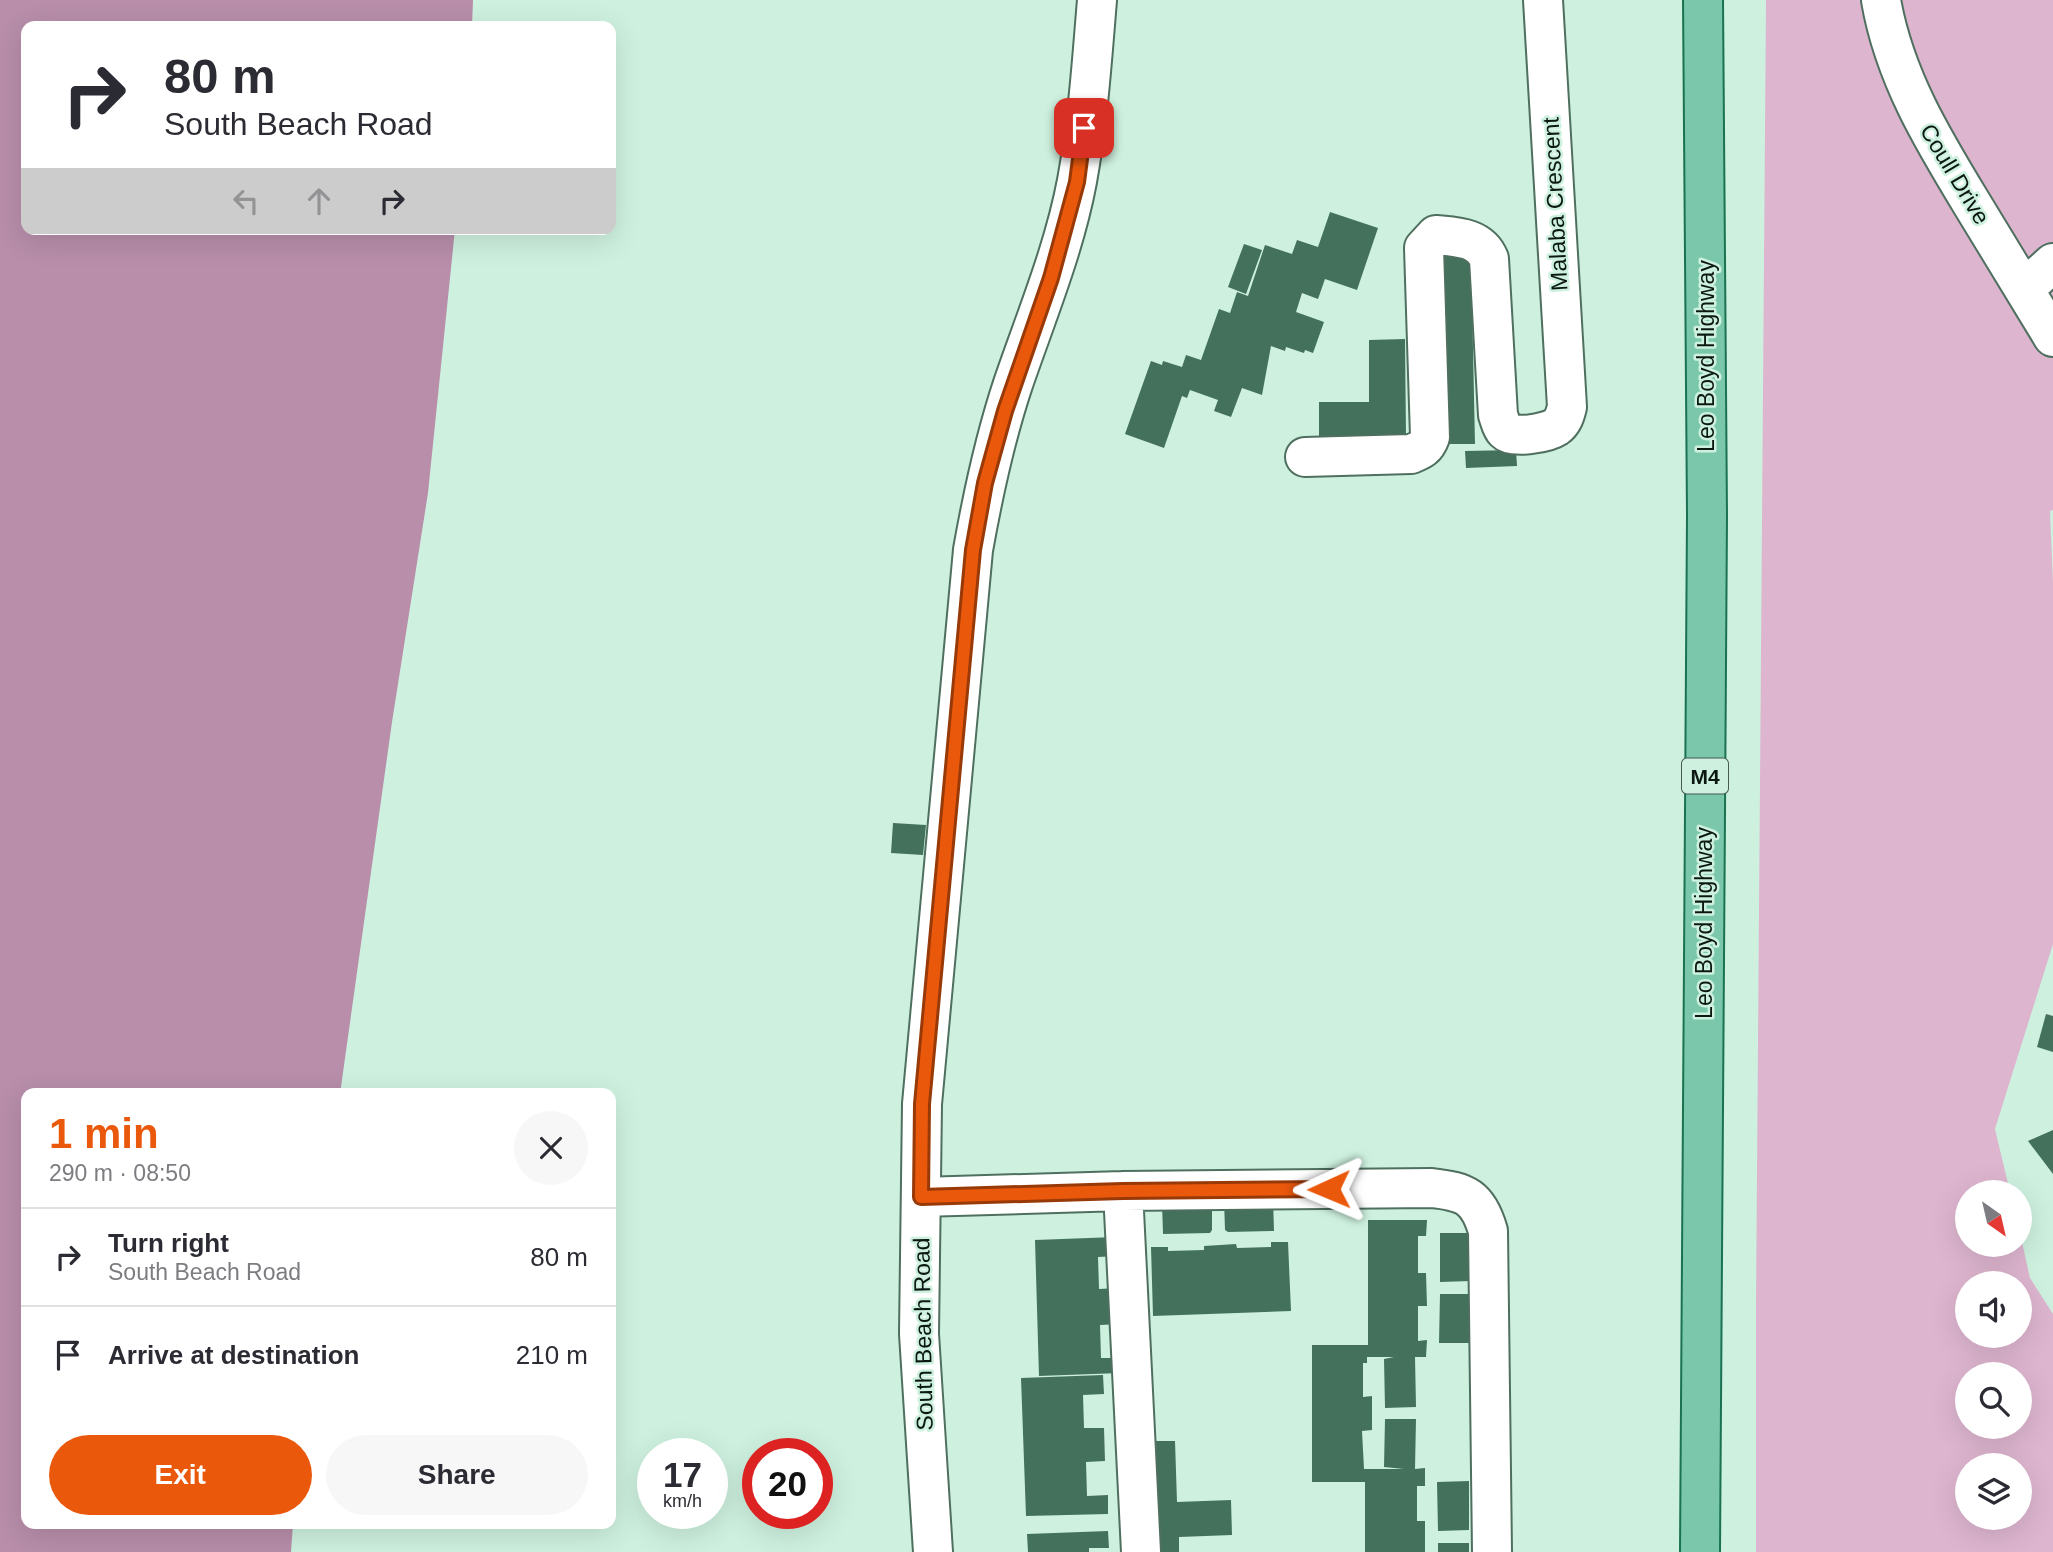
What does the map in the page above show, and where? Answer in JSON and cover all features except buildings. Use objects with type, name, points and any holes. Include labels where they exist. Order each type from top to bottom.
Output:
[{"type":"main road","name":"Leo Boyd Highway","points":[[1700,1552],[1707,530],[1703,0]]},
{"type":"street","name":"South Beach Road","points":[[933,1552],[919,1334],[922,1104],[973,550],[985,483],[995,447],[1012,388],[1051,278],[1077,182],[1091,75],[1097,0]]},
{"type":"street","name":"Malaba Crescent","points":[[1305,457],[1411,454],[1428,444],[1430,437],[1424,248],[1436,235],[1475,242],[1489,259],[1499,415],[1505,430],[1513,435],[1551,430],[1562,421],[1567,407],[1543,0]]},
{"type":"street","name":"Coull Drive","points":[[1881,0],[1894,51],[1928,132],[2053,337]]},
{"type":"street","points":[[2024,289],[2053,262]]},
{"type":"street","points":[[921,1197],[1123,1191],[1432,1188],[1467,1195],[1478,1205],[1488,1231],[1492,1552]]},
{"type":"street","points":[[1123,1191],[1141,1552]]},
{"type":"shaded area","points":[[0,0],[473,0],[472,21],[21,21],[21,235],[454,235],[428,493],[392,722],[341,1088],[21,1088],[21,1529],[293,1529],[291,1552],[0,1552]]},
{"type":"shaded area","points":[[1766,0],[2053,0],[2053,510],[2050,511],[2053,583],[2053,944],[1995,1129],[2007,1180],[1955,1180],[1955,1257],[2025,1257],[2028,1271],[1955,1271],[1955,1348],[2032,1348],[2032,1281],[2053,1314],[2053,1552],[1756,1552]]},
{"type":"route","points":[[1084,128],[1077,182],[1051,278],[1005,411],[985,483],[973,550],[922,1104],[921,1197],[1329,1189]]}]
